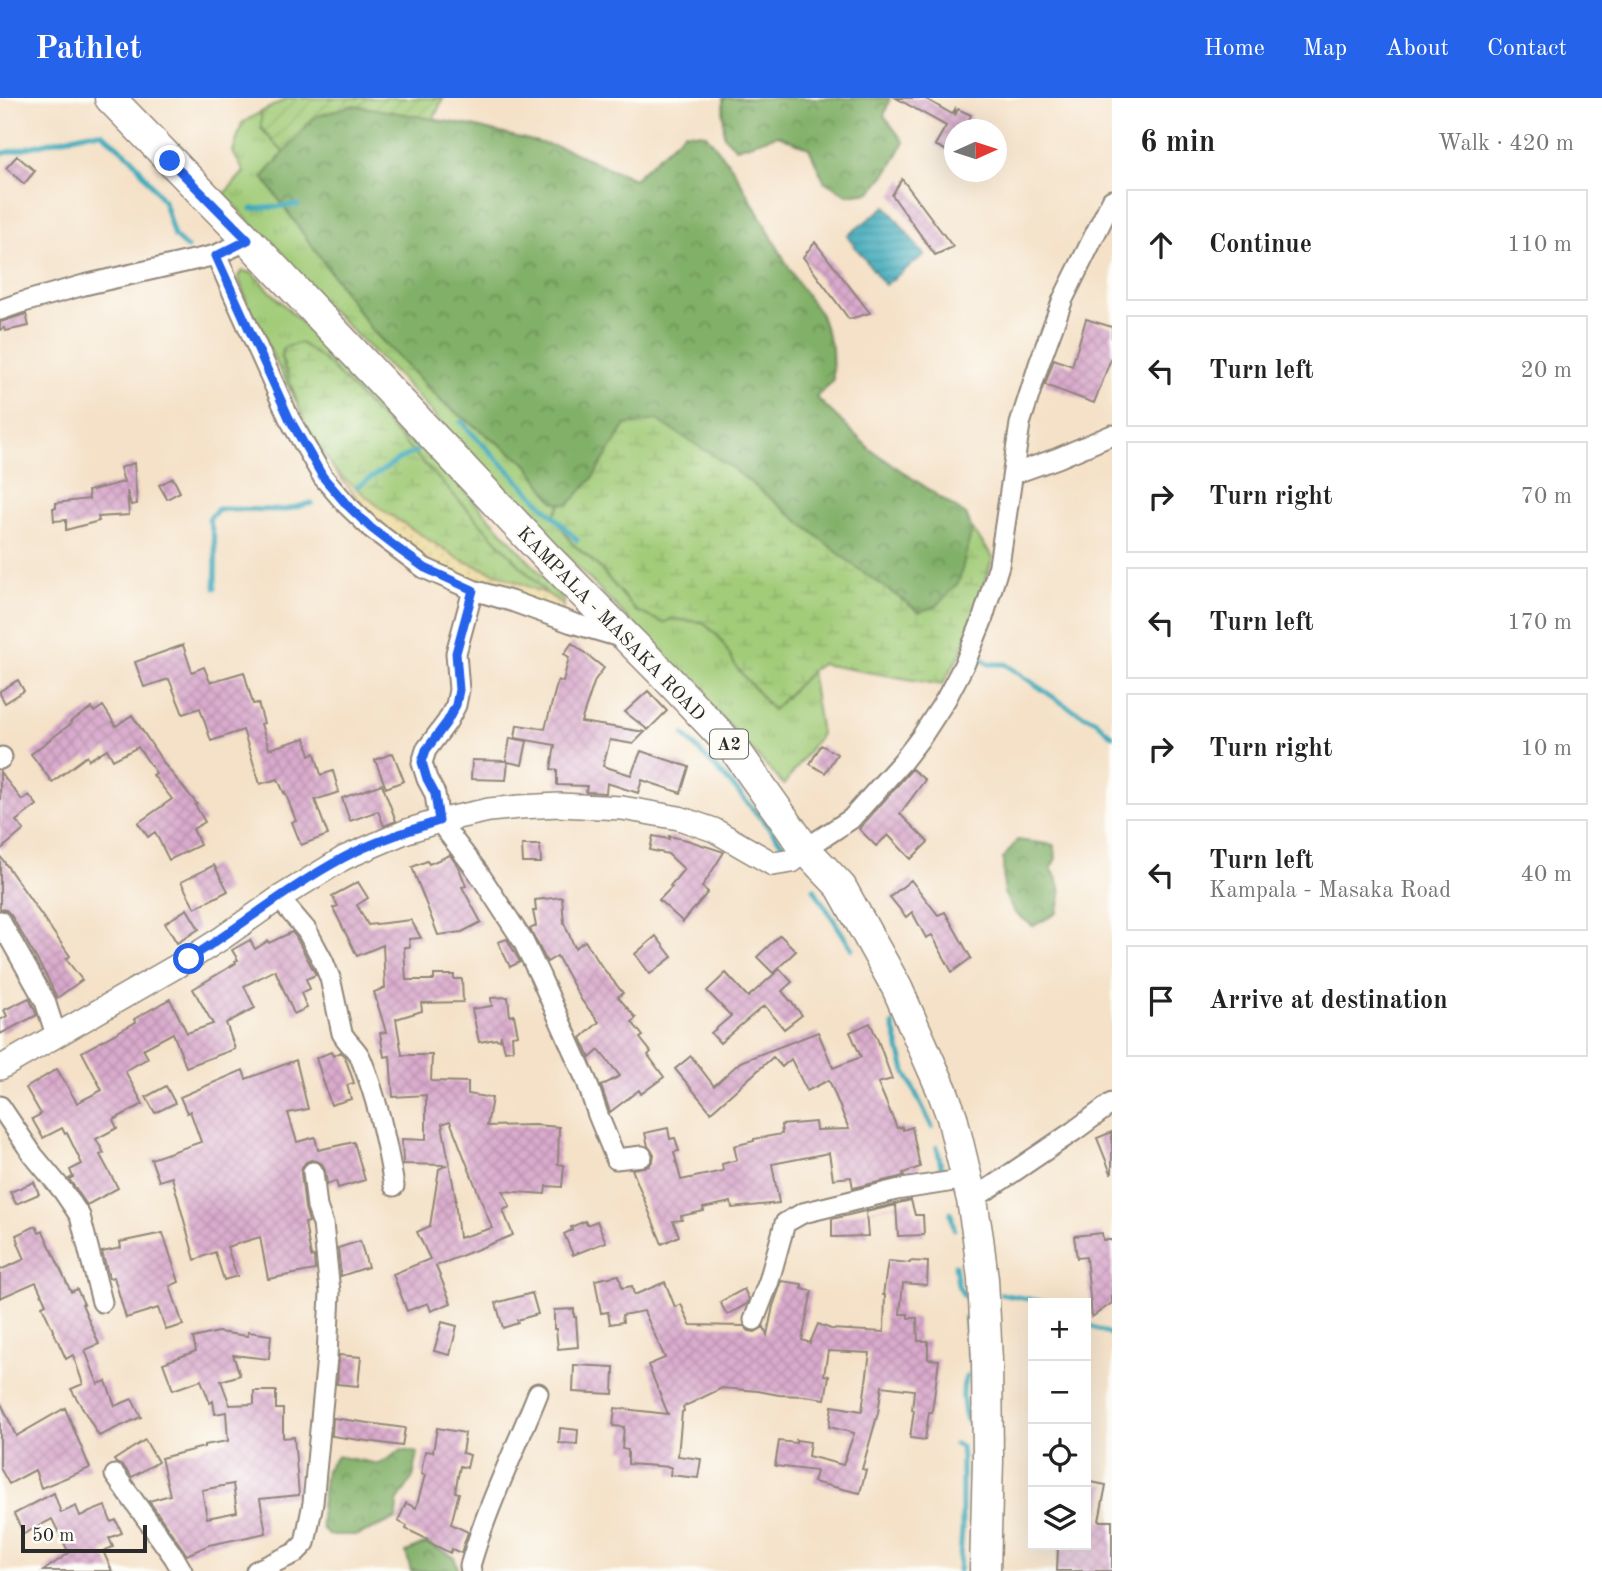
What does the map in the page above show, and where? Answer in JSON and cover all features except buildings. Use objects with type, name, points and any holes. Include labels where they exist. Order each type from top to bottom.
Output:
[{"type":"main road","name":"KAMPALA - MASAKA ROAD","points":[[110,98],[546,556],[736,751],[805,849],[841,887],[897,988],[942,1090],[970,1189],[981,1265],[987,1361],[985,1571]]},
{"type":"street","points":[[0,1068],[200,952],[344,858],[397,835],[439,821],[489,810],[520,807],[559,805],[622,808],[679,818],[714,830],[773,864],[792,861],[805,849],[851,819],[916,745],[946,699],[965,663],[993,589],[1003,542],[1020,424],[1063,299],[1112,200]]},
{"type":"street","points":[[0,310],[83,285],[216,256],[248,240]]},
{"type":"street","points":[[216,256],[289,418],[323,477],[371,528],[425,568],[473,590],[629,640]]},
{"type":"street","points":[[1013,474],[1112,435]]},
{"type":"street","points":[[473,590],[456,653],[459,690],[456,705],[426,750],[422,762],[435,794],[439,821],[478,872],[523,941],[587,1082],[616,1159],[642,1156]]},
{"type":"street","points":[[279,898],[307,931],[327,970],[342,1033],[360,1057],[381,1119],[394,1185]]},
{"type":"street","points":[[0,920],[45,1002],[56,1035]]},
{"type":"street","points":[[754,1320],[769,1282],[785,1223],[792,1218],[895,1190],[970,1189],[1074,1131],[1112,1103]]},
{"type":"street","points":[[0,1106],[33,1155],[80,1216],[102,1303]]},
{"type":"street","points":[[256,1571],[295,1553],[304,1543],[313,1503],[327,1357],[330,1293],[323,1224],[317,1207],[313,1172]]},
{"type":"street","points":[[471,1571],[470,1566],[480,1533],[538,1393]]},
{"type":"street","points":[[115,1475],[182,1571]]},
{"type":"green space","points":[[288,98],[443,98],[434,119],[353,105],[314,117],[284,153],[261,128],[261,112]]},
{"type":"green space","points":[[723,98],[890,98],[884,116],[904,142],[890,168],[871,192],[847,195],[824,181],[809,148],[778,135],[736,148],[724,136]]},
{"type":"green space","points":[[353,105],[472,126],[566,149],[634,179],[685,132],[706,134],[734,170],[797,282],[821,315],[832,348],[833,381],[816,397],[871,450],[966,515],[972,529],[959,582],[937,606],[920,612],[857,568],[731,467],[626,425],[592,479],[568,506],[553,501],[527,464],[443,403],[371,329],[263,177],[314,117]]},
{"type":"green space","points":[[261,112],[261,128],[284,153],[263,177],[371,329],[443,403],[527,464],[553,500],[561,503],[554,515],[572,543],[598,566],[636,611],[671,619],[703,622],[720,638],[737,668],[773,710],[811,671],[821,734],[784,785],[676,667],[543,532],[497,479],[408,386],[318,297],[224,194],[244,172],[233,152],[242,123]]},
{"type":"green space","points":[[243,271],[252,273],[411,434],[564,600],[563,605],[547,594],[324,360],[281,357],[297,403],[251,314],[238,276]]},
{"type":"green space","points":[[301,343],[324,360],[383,420],[547,594],[459,559],[384,511],[335,471],[304,421],[281,357],[284,347]]},
{"type":"green space","points":[[657,420],[731,467],[857,568],[919,612],[937,606],[959,582],[972,529],[993,557],[961,653],[942,685],[821,664],[773,710],[737,668],[720,638],[703,622],[671,619],[664,623],[636,611],[598,566],[572,543],[554,516],[561,503],[568,505],[592,479],[626,425]]},
{"type":"green space","points":[[1017,840],[1054,845],[1056,858],[1051,868],[1060,890],[1059,906],[1057,913],[1033,926],[1014,912],[1004,893],[1003,859]]},
{"type":"green space","points":[[402,1450],[418,1453],[413,1477],[397,1502],[396,1519],[357,1535],[329,1535],[322,1528],[321,1507],[326,1470],[337,1456],[379,1464]]},
{"type":"green space","points":[[426,1543],[454,1557],[459,1571],[411,1571],[406,1552]]},
{"type":"sand","points":[[335,471],[384,511],[459,559],[547,594],[563,605],[562,613],[444,573],[380,526]]},
{"type":"water","points":[[886,206],[924,255],[885,285],[847,236]]},
{"type":"waterway","points":[[0,154],[89,133],[102,133],[132,158],[164,202],[174,236],[187,248]]},
{"type":"waterway","points":[[252,209],[298,205]]},
{"type":"waterway","points":[[461,422],[577,540]]},
{"type":"waterway","points":[[357,487],[416,451]]},
{"type":"waterway","points":[[215,588],[215,545],[209,519],[218,509],[284,510],[312,503]]},
{"type":"waterway","points":[[978,656],[989,664],[1005,664],[1068,707],[1096,721],[1112,736]]},
{"type":"waterway","points":[[684,735],[733,786],[792,855]]},
{"type":"waterway","points":[[814,889],[852,949]]},
{"type":"waterway","points":[[893,1025],[905,1071],[932,1127]]},
{"type":"waterway","points":[[937,1147],[942,1171]]},
{"type":"waterway","points":[[951,1213],[954,1229]]},
{"type":"waterway","points":[[955,1265],[958,1285],[964,1296]]},
{"type":"waterway","points":[[1001,1294],[1028,1299]]},
{"type":"waterway","points":[[965,1318],[969,1355]]},
{"type":"waterway","points":[[1091,1326],[1112,1335]]},
{"type":"waterway","points":[[967,1376],[963,1400],[969,1424]]},
{"type":"waterway","points":[[955,1444],[961,1447],[962,1458],[959,1571]]},
{"type":"route","points":[[170,161],[248,240],[216,256],[289,418],[323,477],[347,505],[397,548],[425,568],[473,590],[456,653],[459,690],[456,705],[426,750],[422,762],[435,794],[439,821],[344,858],[189,959]]}]
